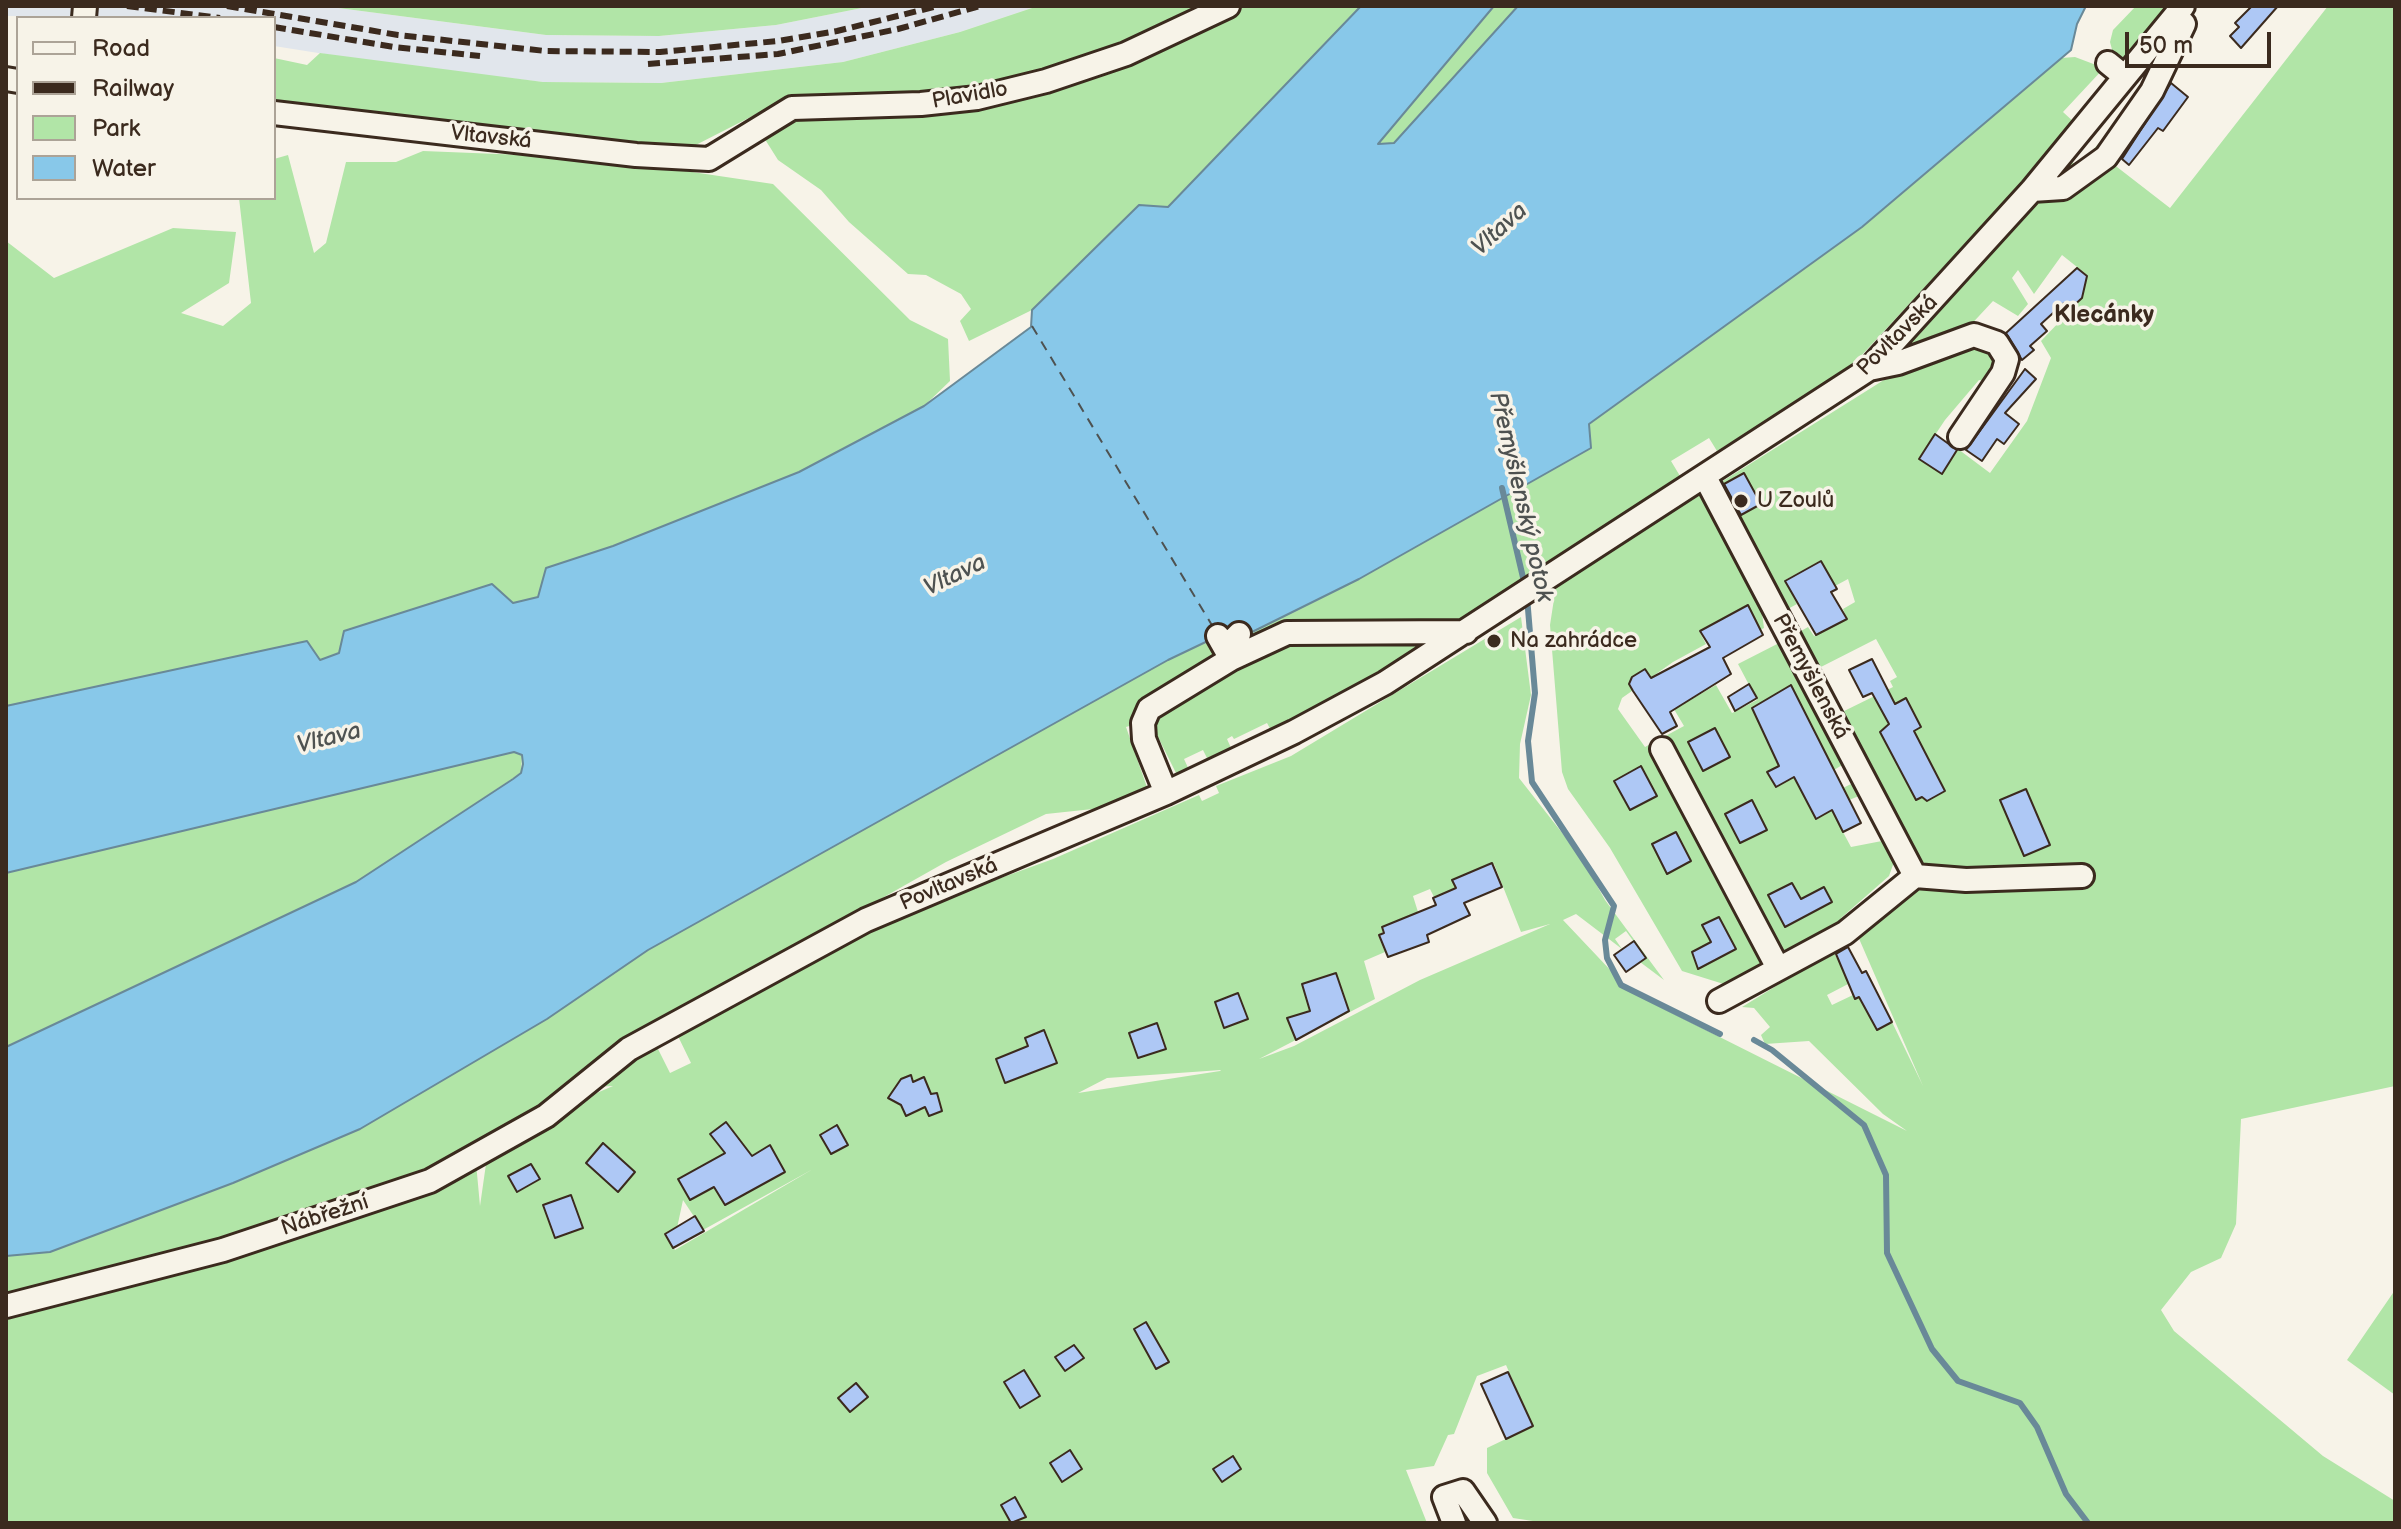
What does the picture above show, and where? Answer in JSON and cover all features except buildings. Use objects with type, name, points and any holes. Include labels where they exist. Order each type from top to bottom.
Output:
[{"type":"street","name":"Plavidlo","points":[[709,159],[792,108],[921,104],[977,98],[1046,81],[1126,54],[1228,6]]},
{"type":"street","name":"Povltavská","points":[[614,1059],[866,920],[1166,793],[1294,732],[1385,683],[1869,369],[2032,190],[2116,69],[2179,11]]},
{"type":"street","points":[[2032,190],[2063,188],[2106,157],[2152,91],[2184,24],[2179,11]]},
{"type":"street","name":"Vltavská","points":[[276,113],[636,155],[709,159]]},
{"type":"street","points":[[1869,369],[1898,363],[1974,335],[1997,343],[2007,359],[2003,373],[1960,437]]},
{"type":"street","name":"Přemyšlenská","points":[[1705,477],[1915,876]]},
{"type":"street","points":[[1166,793],[1144,739],[1143,723],[1149,709],[1228,644],[1298,631],[1468,632]]},
{"type":"street","points":[[1662,749],[1778,968]]},
{"type":"street","points":[[1719,1001],[1845,933],[1915,876],[1966,880],[2082,876]]},
{"type":"street","name":"Nábřežní","points":[[6,1306],[223,1250],[430,1181],[546,1116],[614,1059]]},
{"type":"street","points":[[1454,1523],[1444,1497],[1463,1491],[1485,1523]]},
{"type":"shaded area","points":[[6,6],[323,6],[546,35],[659,36],[776,25],[872,6],[1038,6],[960,32],[843,62],[661,83],[543,82],[394,65],[276,46],[276,16],[6,16]]},
{"type":"green space","points":[[323,6],[872,6],[776,25],[659,36],[546,35]]},
{"type":"green space","points":[[1038,6],[1217,6],[1181,26],[1011,85],[869,101],[778,103],[686,150],[441,128],[276,101],[276,58],[307,65],[320,53],[543,82],[661,83],[843,62],[960,32]]},
{"type":"green space","points":[[1243,6],[1361,6],[1168,207],[1139,205],[1032,310],[969,341],[960,321],[971,309],[961,294],[926,275],[908,274],[849,222],[821,190],[778,160],[761,133],[795,114],[902,112],[1207,26]]},
{"type":"green space","points":[[1494,6],[1518,6],[1394,143],[1377,144]]},
{"type":"green space","points":[[2136,6],[2172,6],[2132,56],[2122,59],[2114,57],[2110,42],[2113,30]]},
{"type":"green space","points":[[2328,6],[2395,6],[2395,1086],[2241,1119],[2236,1224],[2221,1258],[2191,1272],[2161,1310],[2174,1331],[2323,1456],[2395,1501],[2395,1523],[1546,1523],[1513,1518],[1487,1473],[1487,1448],[1533,1426],[1506,1365],[1477,1376],[1454,1434],[1448,1435],[1434,1466],[1406,1470],[1427,1523],[6,1523],[6,1256],[50,1252],[233,1183],[360,1129],[547,1019],[648,950],[1168,660],[1235,627],[1242,637],[1359,579],[1590,448],[1589,424],[1862,227],[2061,58],[2075,57],[2104,68],[2063,112],[2076,124],[1848,370],[1717,451],[1709,438],[1671,461],[1680,476],[1386,676],[1274,736],[1267,723],[1234,739],[1232,736],[1227,739],[1231,748],[1207,758],[1203,750],[1184,759],[1190,772],[1178,777],[1155,731],[1136,724],[1126,727],[1149,793],[1121,806],[1046,814],[946,862],[753,971],[685,1004],[592,1064],[535,1112],[475,1152],[480,1206],[486,1164],[578,1101],[613,1086],[593,1087],[655,1043],[670,1073],[691,1063],[675,1030],[885,920],[1053,859],[1199,795],[1202,801],[1219,793],[1216,786],[1291,756],[1521,617],[1531,695],[1520,744],[1519,778],[1581,857],[1605,900],[1664,980],[1640,962],[1645,957],[1626,931],[1615,939],[1622,949],[1576,914],[1563,920],[1632,993],[1907,1131],[1883,1114],[1809,1041],[1765,1044],[1761,1035],[1770,1027],[1754,1008],[1742,1007],[1833,951],[1850,983],[1827,995],[1832,1005],[1853,995],[1855,999],[1859,997],[1877,1030],[1892,1022],[1923,1086],[1857,934],[1924,872],[1838,714],[1893,687],[1890,681],[1897,677],[1876,639],[1815,670],[1796,634],[1808,627],[1814,636],[1847,619],[1843,609],[1855,602],[1848,579],[1835,586],[1820,561],[1785,580],[1797,604],[1784,611],[1718,484],[1895,373],[1984,343],[1997,358],[1991,383],[1979,380],[1945,420],[1919,459],[1942,473],[1958,449],[1990,473],[2027,421],[2051,358],[2041,341],[2083,297],[2087,275],[2062,255],[2034,294],[2018,270],[2012,278],[2028,304],[2018,316],[1993,301],[1965,331],[1894,354],[1971,275],[2072,162],[2079,166],[2099,143],[2107,148],[2108,160],[2170,208]],"holes":[[[1494,864],[1521,932],[1550,924],[1420,980],[1294,1046],[1259,1059],[1375,999],[1364,961],[1385,952],[1378,935],[1383,932],[1381,927],[1418,912],[1413,896],[1430,889],[1434,897],[1458,888],[1455,879]],[[1221,1070],[1078,1093],[1107,1078]],[[813,1169],[675,1250],[664,1234],[677,1228],[683,1200],[703,1230]]]},
{"type":"green space","points":[[423,151],[598,158],[773,184],[910,320],[948,339],[950,381],[924,406],[799,472],[613,546],[546,568],[539,597],[320,660],[307,642],[6,706],[6,241],[54,278],[173,228],[236,232],[229,283],[181,313],[223,326],[251,303],[239,200],[276,200],[276,158],[288,155],[314,253],[326,243],[346,162],[396,162]]},
{"type":"green space","points":[[1700,490],[1760,599],[1764,628],[1760,630],[1747,605],[1699,631],[1706,644],[1673,662],[1622,698],[1618,709],[1645,747],[1684,726],[1659,684],[1662,681],[1678,707],[1716,685],[1732,713],[1757,700],[1738,664],[1783,641],[1847,762],[1834,770],[1817,801],[1857,781],[1864,794],[1849,800],[1836,819],[1851,847],[1887,840],[1894,862],[1889,876],[1841,918],[1843,922],[1730,986],[1682,971],[1610,848],[1568,789],[1562,772],[1550,625],[1556,586]]},
{"type":"green space","points":[[514,752],[522,755],[521,773],[356,882],[6,1047],[6,873]]},
{"type":"green space","points":[[2395,1290],[2395,1395],[2347,1360]]},
{"type":"water","name":"Vltava","points":[[1361,6],[1494,6],[1378,144],[1394,143],[1518,6],[2086,6],[2077,24],[2071,50],[1862,227],[1589,424],[1591,448],[1359,579],[1242,637],[1235,628],[1168,660],[648,950],[547,1019],[360,1129],[233,1183],[50,1252],[6,1256],[6,1047],[356,882],[513,779],[521,773],[523,764],[522,755],[514,752],[6,873],[6,706],[307,641],[320,660],[339,653],[344,631],[492,584],[513,603],[538,597],[546,568],[613,546],[799,472],[924,406],[1031,327],[1032,310],[1139,205],[1168,207]]},
{"type":"waterway","name":"Přemyšlenský potok","points":[[1502,488],[1525,586]]},
{"type":"waterway","name":"Přemyšlenský potok","points":[[1527,597],[1535,693],[1528,741],[1532,782],[1614,906],[1605,940],[1607,958],[1621,985],[1720,1034]]},
{"type":"waterway","name":"Přemyšlenský potok","points":[[1754,1040],[1772,1050],[1864,1125],[1886,1175],[1887,1253],[1932,1349],[1958,1381],[2020,1403],[2037,1427],[2066,1494],[2088,1523]]},
{"type":"ferry route","points":[[1032,326],[1213,627]]},
{"type":"railway","points":[[127,6],[204,16]]},
{"type":"railway","points":[[227,6],[398,35],[545,51],[660,52],[778,41],[837,31],[938,6]]},
{"type":"railway","points":[[648,64],[778,54],[898,29],[980,6]]},
{"type":"railway","points":[[276,27],[394,47],[480,56]]},
{"type":"place","name":"U Zoulů","points":[[1741,501]]},
{"type":"place","name":"Na zahrádce","points":[[1494,641]]},
{"type":"district","name":"Klecánky","points":[[2104,316]]}]
